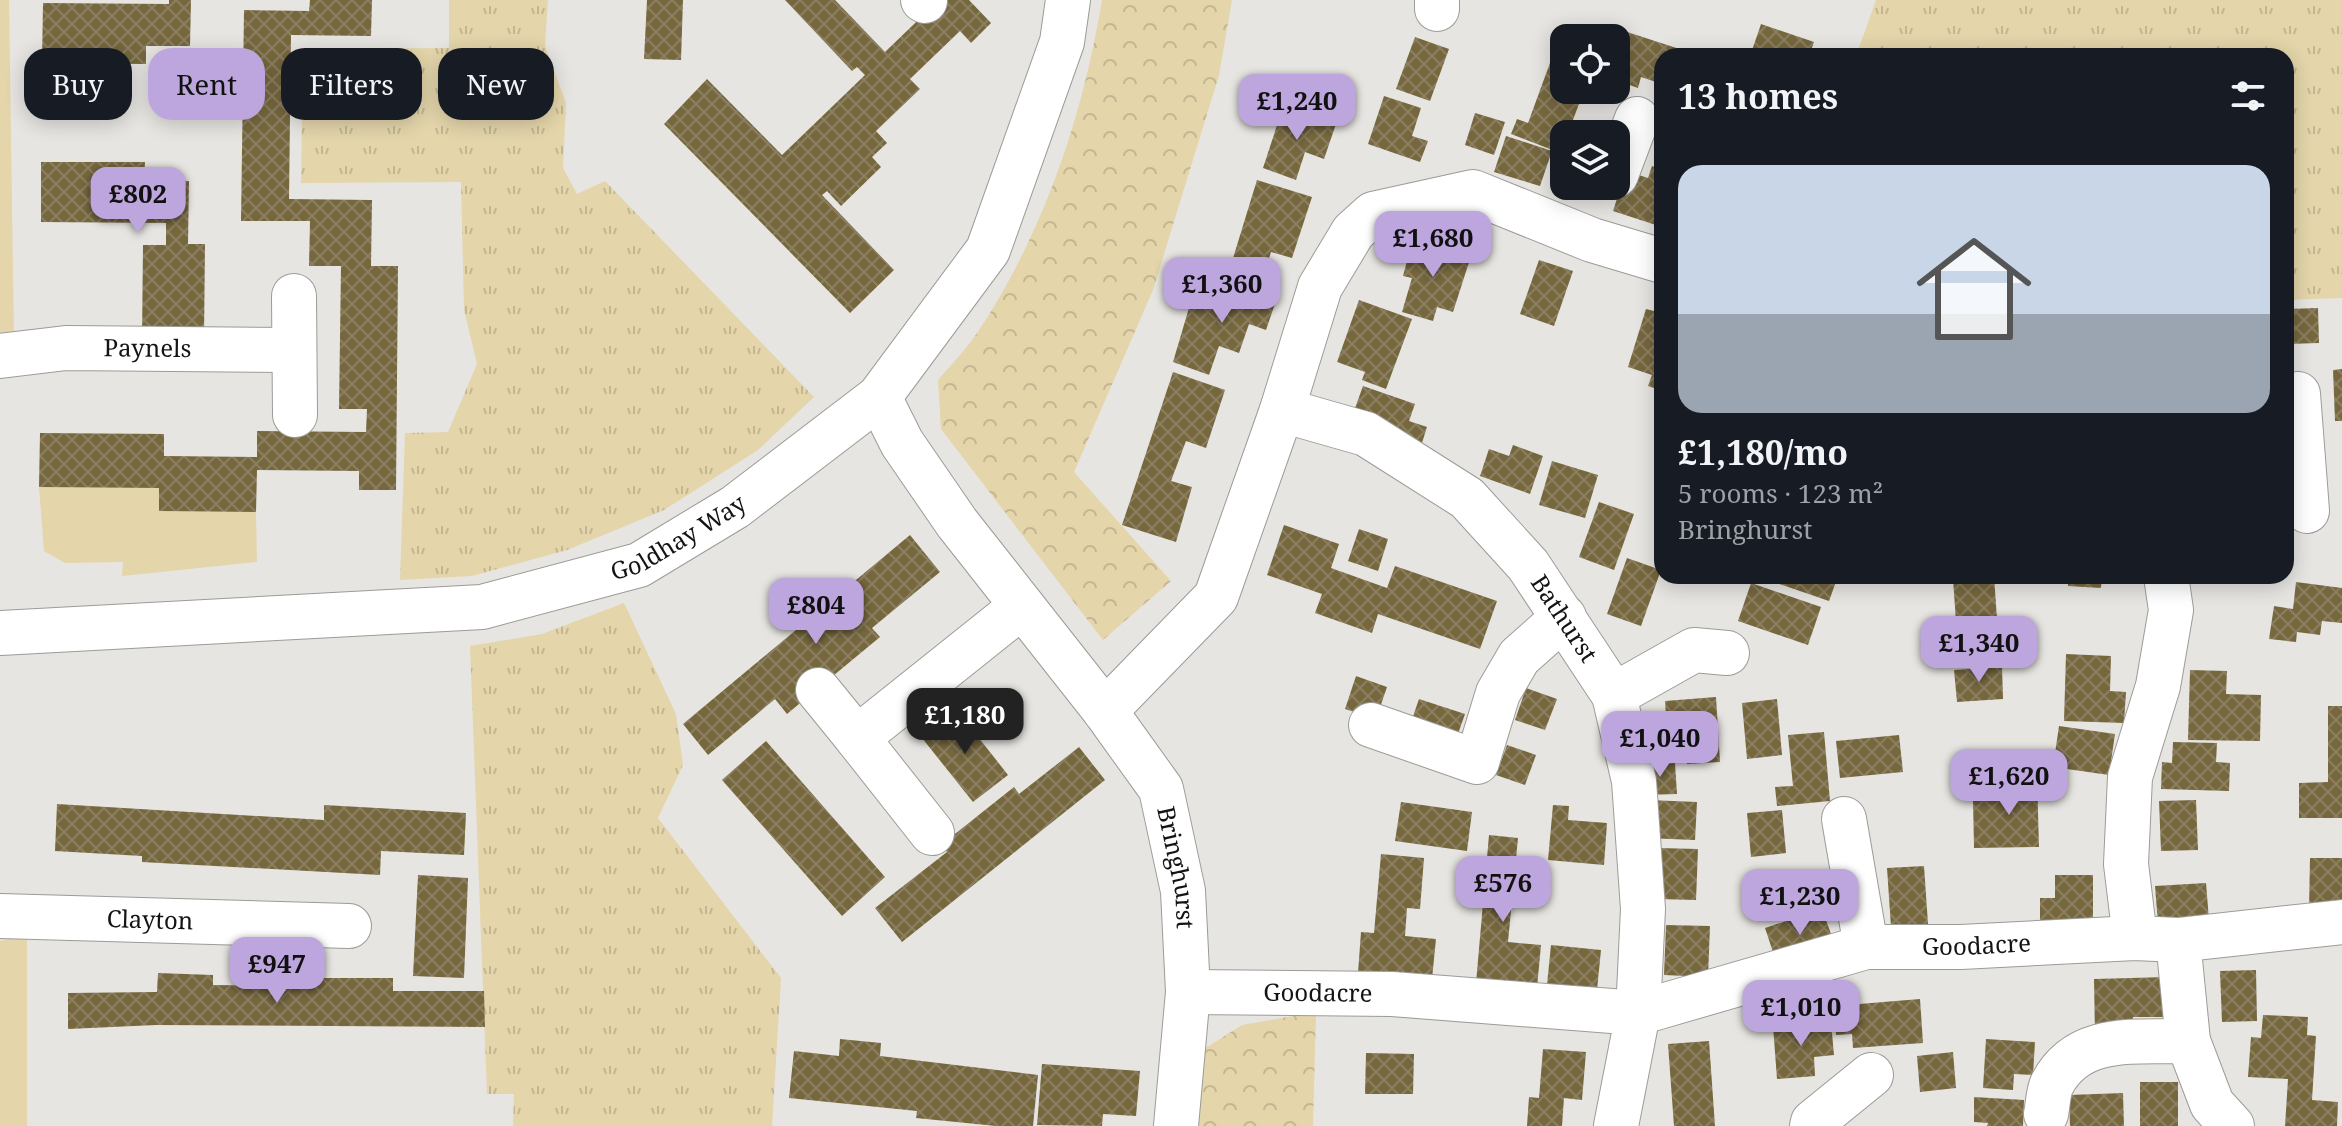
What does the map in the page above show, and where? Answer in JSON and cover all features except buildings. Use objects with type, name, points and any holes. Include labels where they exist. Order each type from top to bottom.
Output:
[{"type":"street","name":"Goldhay Way","points":[[0,633],[482,607],[639,565],[735,507],[879,397],[988,250],[1062,42],[1068,0]]},
{"type":"street","points":[[1630,138],[1637,119]]},
{"type":"street","points":[[1105,711],[1216,597],[1282,410],[1320,287],[1353,232],[1373,214],[1473,192],[1592,240],[1654,259]]},
{"type":"street","points":[[1592,240],[1607,200]]},
{"type":"street","points":[[294,296],[295,415]]},
{"type":"street","name":"Paynels","points":[[0,356],[66,348],[294,350]]},
{"type":"street","points":[[2298,394],[2299,494]]},
{"type":"street","name":"Bringhurst","points":[[879,397],[902,443],[957,523],[1105,711],[1161,789],[1183,891],[1188,992],[1176,1126]]},
{"type":"street","name":"Bathurst","points":[[1282,410],[1366,434],[1467,498],[1528,565],[1614,695],[1634,781],[1643,909],[1638,1013]]},
{"type":"street","points":[[2135,938],[2126,864],[2130,777],[2158,686],[2171,610],[2167,584]]},
{"type":"street","points":[[857,738],[1021,607]]},
{"type":"street","points":[[1371,725],[1477,762],[1498,693],[1519,657],[1564,617]]},
{"type":"street","points":[[1614,695],[1694,650],[1727,653]]},
{"type":"street","points":[[818,690],[932,833]]},
{"type":"street","points":[[1844,819],[1866,947]]},
{"type":"street","name":"Clayton","points":[[0,916],[349,926]]},
{"type":"street","name":"Goodacre","points":[[1188,992],[1392,994],[1638,1013],[1866,947],[1961,947],[2135,938],[2178,940],[2342,922]]},
{"type":"street","points":[[2178,940],[2188,1041],[2212,1104],[2232,1126]]},
{"type":"street","points":[[1616,1126],[1638,1013]]},
{"type":"street","points":[[2046,1114],[2051,1085],[2071,1059],[2097,1044],[2188,1041]]},
{"type":"street","points":[[1812,1126],[1871,1075]]},
{"type":"green space","points":[[0,0],[9,0],[14,341],[0,332]]},
{"type":"green space","points":[[449,0],[548,0],[546,48],[449,48]]},
{"type":"green space","points":[[1102,0],[1232,0],[1219,75],[1153,290],[1074,472],[1171,581],[1103,640],[941,429],[938,380],[966,348],[1004,290],[1042,211],[1084,86]]},
{"type":"green space","points":[[1876,0],[2342,0],[2342,298],[2294,300],[2294,48],[1859,48]]},
{"type":"green space","points":[[422,48],[438,48],[438,120],[554,120],[554,70],[566,103],[563,168],[577,194],[605,181],[814,397],[758,450],[664,510],[567,550],[472,576],[400,580],[405,433],[448,432],[477,364],[464,310],[461,182],[301,183],[302,120],[422,120]]},
{"type":"green space","points":[[39,487],[159,488],[160,511],[256,512],[257,562],[122,576],[123,562],[65,563],[44,551]]},
{"type":"green space","points":[[624,603],[676,714],[683,765],[658,818],[781,978],[772,1126],[513,1126],[514,1094],[487,1094],[470,646],[542,634]]},
{"type":"green space","points":[[27,933],[27,1126],[0,1126],[0,941]]},
{"type":"green space","points":[[1316,1012],[1313,1126],[1192,1126],[1196,1054],[1242,1025]]}]
